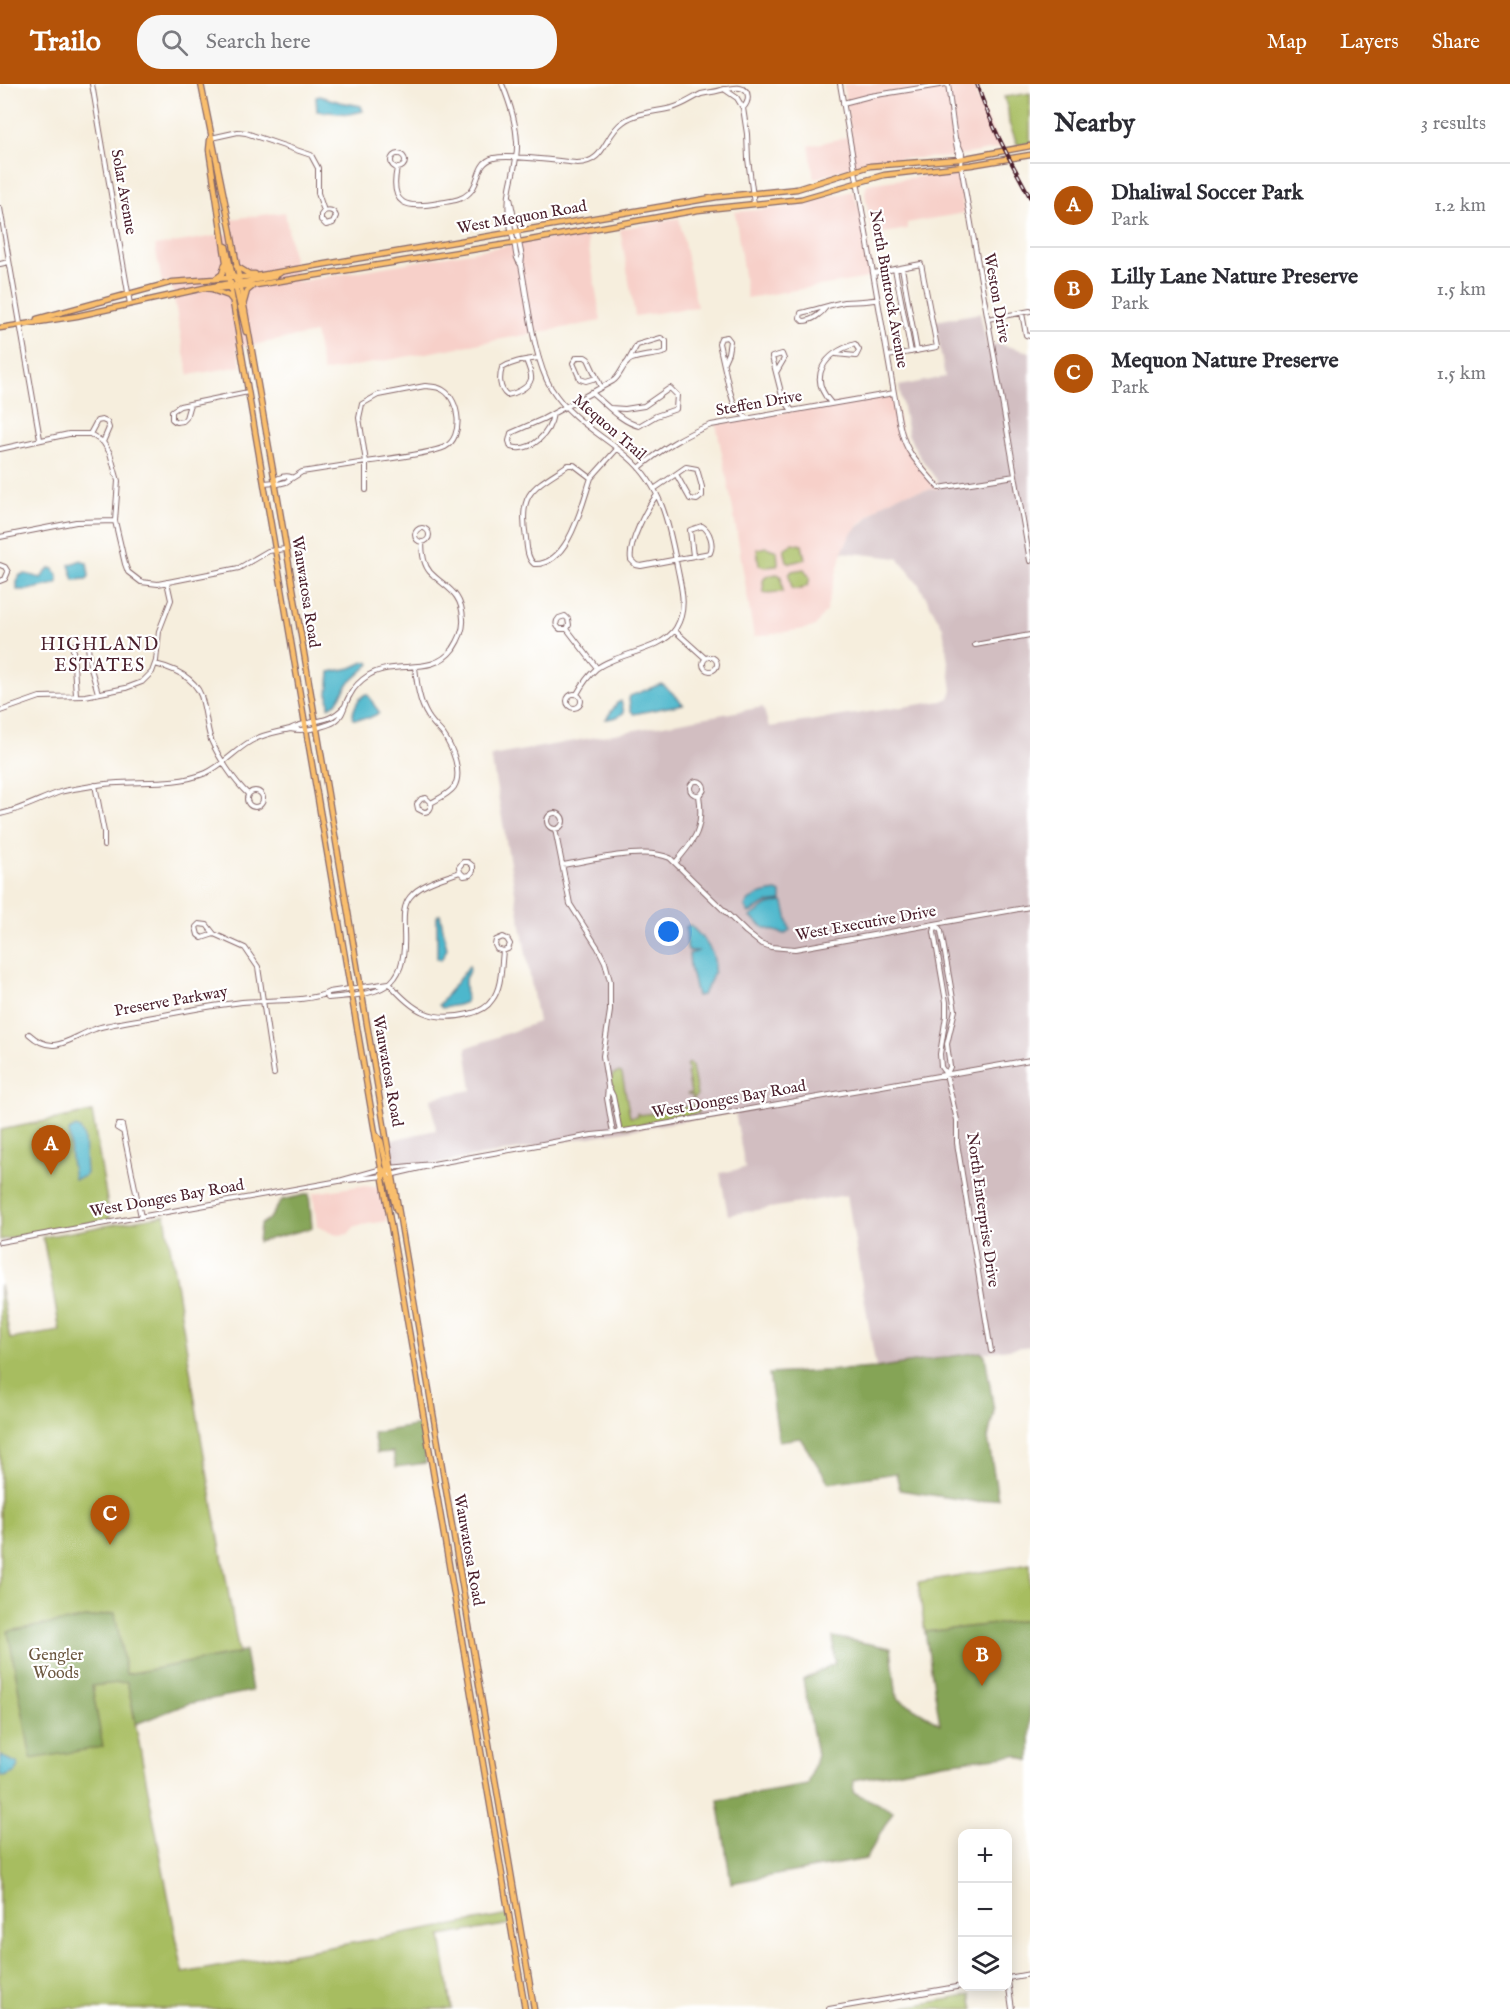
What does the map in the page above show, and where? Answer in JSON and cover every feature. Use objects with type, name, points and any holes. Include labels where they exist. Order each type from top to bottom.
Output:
[{"type":"main road","name":"Wauwatosa Road","points":[[201,84],[236,266],[233,301],[305,727],[376,1134],[400,1216],[534,2009]]},
{"type":"main road","name":"Wauwatosa Road","points":[[210,138],[209,150],[226,262],[243,305],[275,482],[362,994],[386,1169]]},
{"type":"main road","name":"West Mequon Road","points":[[0,328],[77,316],[204,288],[212,289],[267,274],[717,197],[797,189],[854,171],[889,164],[960,159],[1030,146]]},
{"type":"main road","name":"West Mequon Road","points":[[20,324],[173,282],[213,279],[255,285],[517,243],[670,215],[801,199],[884,175],[1030,155]]},
{"type":"main road","points":[[668,206],[670,215]]},
{"type":"main road","points":[[575,221],[577,231]]},
{"type":"main road","points":[[222,235],[235,283],[243,326],[249,340]]},
{"type":"main road","points":[[213,279],[221,276],[226,262]]},
{"type":"main road","points":[[236,266],[249,274],[267,274]]},
{"type":"main road","points":[[202,280],[204,288],[273,277],[282,272]]},
{"type":"main road","points":[[243,305],[247,291],[255,285]]},
{"type":"main road","points":[[212,289],[233,301]]},
{"type":"main road","points":[[386,1169],[388,1176]]},
{"type":"main road","name":"Wauwatosa Road","points":[[388,1176],[525,2009]]},
{"type":"street","name":"Solar Avenue","points":[[92,84],[130,304]]},
{"type":"street","points":[[502,84],[514,118],[517,143],[508,208],[511,232],[517,243]]},
{"type":"street","name":"North Buntrock Avenue","points":[[840,84],[894,393],[906,445],[939,488],[1016,476]]},
{"type":"street","points":[[843,103],[870,96],[947,84]]},
{"type":"street","name":"Weston Drive","points":[[947,84],[957,141],[960,146],[961,166],[1030,561]]},
{"type":"street","points":[[397,168],[395,183],[398,196],[407,204],[420,206],[458,200],[472,190],[483,164],[495,157],[577,163],[590,161],[602,151],[607,139],[617,126],[629,118],[680,106],[703,94],[740,88],[744,90],[748,98],[743,108]]},
{"type":"street","points":[[724,90],[737,98],[743,108],[754,204]]},
{"type":"street","points":[[210,138],[238,132],[246,133],[311,154],[318,168],[318,193],[324,211],[321,217],[322,222],[326,225],[333,223],[336,216],[334,212],[324,211]]},
{"type":"street","points":[[509,197],[518,231],[517,243]]},
{"type":"street","points":[[0,208],[40,439]]},
{"type":"street","name":"Mequon Trail","points":[[517,243],[518,261],[521,265],[539,358],[546,377],[564,406],[584,426],[639,468],[654,489],[668,522],[683,604],[682,614],[675,631]]},
{"type":"street","points":[[0,264],[9,262]]},
{"type":"street","points":[[874,273],[921,264],[937,347],[888,356]]},
{"type":"street","points":[[902,268],[917,351]]},
{"type":"street","points":[[895,269],[911,352]]},
{"type":"street","points":[[826,307],[808,321],[800,318],[801,314],[826,307],[846,302],[859,303],[878,299]]},
{"type":"street","points":[[988,319],[1030,311]]},
{"type":"street","points":[[1022,313],[1026,335],[1030,336]]},
{"type":"street","points":[[724,362],[730,340],[727,337],[721,338],[719,343],[729,388],[735,407],[747,419]]},
{"type":"street","points":[[553,414],[551,426],[541,438],[523,448],[511,447],[509,441],[511,433],[553,414],[617,379],[637,345],[661,338],[666,341],[666,352],[632,359],[627,363]]},
{"type":"street","points":[[831,404],[822,391],[821,369],[828,357],[855,344],[859,350],[856,356],[836,354]]},
{"type":"street","points":[[596,378],[586,381],[580,379],[573,363],[577,357],[588,358],[601,387]]},
{"type":"street","points":[[526,360],[531,375],[530,382],[518,392],[507,395],[500,381],[502,368],[508,364],[526,360],[539,358]]},
{"type":"street","points":[[777,371],[782,396],[792,411]]},
{"type":"street","points":[[264,483],[285,482],[302,472],[366,462],[437,450],[451,442],[457,429],[454,403],[445,391],[425,386],[378,395],[362,404],[358,418],[366,462],[366,490]]},
{"type":"street","points":[[591,392],[610,408],[629,423],[639,426],[656,416],[676,409],[677,395],[670,388],[644,406],[625,409],[610,408]]},
{"type":"street","points":[[190,404],[183,421],[176,422],[172,419],[172,411],[175,408],[190,404],[248,392]]},
{"type":"street","name":"Steffen Drive","points":[[639,468],[666,447],[691,432],[711,425],[894,393]]},
{"type":"street","points":[[90,434],[97,421],[107,422],[109,428],[103,442]]},
{"type":"street","points":[[0,448],[69,434],[90,434],[103,442],[114,464],[118,481],[114,521],[125,564],[128,572],[141,582],[151,584],[167,582],[239,568],[268,551],[286,549]]},
{"type":"street","points":[[591,478],[574,465],[568,465],[532,490],[524,503],[522,518],[529,558],[534,564],[546,562],[556,556],[567,544],[591,478],[617,449]]},
{"type":"street","points":[[654,489],[675,474],[686,467],[697,469],[702,496],[697,500],[690,499],[675,474]]},
{"type":"street","points":[[657,495],[650,504],[630,557],[634,563],[641,566],[710,554],[712,550],[708,531],[702,526],[690,530],[693,556]]},
{"type":"street","points":[[0,537],[76,522],[114,521]]},
{"type":"street","points":[[0,814],[12,812],[61,792],[95,785],[115,782],[174,781],[207,772],[250,741],[290,729],[336,721],[355,687],[372,674],[393,668],[434,664],[448,655],[462,633],[463,619],[458,599],[453,591],[430,573],[426,567],[422,542]]},
{"type":"street","points":[[0,565],[5,567],[8,574],[0,581]]},
{"type":"street","points":[[0,711],[40,697],[85,696],[126,688],[142,682],[152,672],[155,664],[159,631],[171,600],[167,582]]},
{"type":"street","points":[[567,628],[597,668]]},
{"type":"street","points":[[576,694],[597,668],[660,642],[675,631],[705,658]]},
{"type":"street","points":[[975,645],[1030,635]]},
{"type":"street","points":[[76,695],[73,650],[74,645],[80,642],[88,645],[90,665],[98,693]]},
{"type":"street","points":[[155,664],[185,675],[200,692],[212,741],[240,787],[248,794]]},
{"type":"street","points":[[415,667],[422,704],[428,717],[450,746],[457,768],[454,786],[445,795],[431,803]]},
{"type":"street","points":[[95,785],[104,832],[104,846]]},
{"type":"street","points":[[252,791],[258,792],[262,797],[261,802],[255,806],[251,805],[247,799],[248,794],[252,791]]},
{"type":"street","points":[[675,862],[694,842],[697,834],[701,809],[699,795]]},
{"type":"street","points":[[554,813],[559,815],[562,821],[561,826],[555,829],[549,827],[547,822],[548,817],[554,813]]},
{"type":"street","points":[[555,829],[570,904],[598,948],[608,974],[610,1004],[603,1056],[613,1133]]},
{"type":"street","name":"West Executive Drive","points":[[562,865],[647,852],[662,854],[675,862],[746,932],[760,943],[771,947],[795,949],[1030,907]]},
{"type":"street","points":[[460,872],[417,890],[408,900],[404,918],[404,960],[399,972],[389,983],[408,1004],[429,1015],[449,1018],[474,1012],[484,1008],[496,992],[503,951]]},
{"type":"street","points":[[214,934],[202,938],[198,935],[196,927],[199,924],[207,925],[214,934],[245,948],[252,956],[261,975],[274,1074]]},
{"type":"street","name":"North Enterprise Drive","points":[[936,924],[934,932],[945,994],[946,1017],[940,1054],[941,1067],[946,1074],[957,1120],[957,1143],[991,1350]]},
{"type":"street","name":"North Enterprise Drive","points":[[936,924],[941,931],[954,1010],[948,1044],[950,1067],[946,1074]]},
{"type":"street","name":"Preserve Parkway","points":[[29,1034],[37,1041],[51,1045],[64,1044],[96,1028],[114,1024],[240,1002],[325,995],[329,992],[389,983]]},
{"type":"street","name":"Preserve Parkway","points":[[325,995],[328,998],[362,994],[380,990],[389,983]]},
{"type":"street","name":"West Donges Bay Road","points":[[339,1181],[386,1169],[433,1164],[1030,1060]]},
{"type":"street","points":[[608,1087],[614,1096],[620,1132]]},
{"type":"street","points":[[122,1131],[127,1144],[141,1216]]},
{"type":"street","name":"West Donges Bay Road","points":[[0,1242],[339,1181],[388,1176],[433,1164]]},
{"type":"street","points":[[1012,1979],[1030,1974]]},
{"type":"street","points":[[829,2009],[958,1987]]},
{"type":"street","points":[[1010,1991],[1012,2009]]},
{"type":"shaded area","points":[[843,84],[973,84],[978,101],[1001,148],[950,157],[893,159],[860,164],[814,179],[809,146],[851,136]]},
{"type":"shaded area","points":[[952,172],[957,174],[960,183],[964,213],[907,223],[907,229],[872,235],[865,193],[867,184]]},
{"type":"shaded area","points":[[853,191],[865,227],[874,277],[747,298],[735,212],[789,207]]},
{"type":"shaded area","points":[[285,212],[297,282],[586,232],[601,321],[323,372],[315,333],[237,348],[241,366],[189,375],[171,281],[162,283],[155,246],[233,233],[231,219]]},
{"type":"shaded area","points":[[679,218],[697,307],[635,316],[620,229]]},
{"type":"shaded area","points":[[980,313],[987,346],[998,344],[1030,352],[1030,1346],[876,1368],[847,1195],[728,1215],[720,1173],[745,1168],[735,1112],[433,1164],[393,1175],[387,1141],[436,1130],[431,1098],[472,1090],[466,1048],[538,1022],[491,756],[763,707],[769,727],[942,701],[949,698],[952,690],[943,628],[918,583],[898,558],[842,552],[851,534],[881,505],[901,494],[939,488],[938,482],[918,454],[908,434],[899,386],[945,377],[935,321]]},
{"type":"shaded area","points":[[894,393],[906,445],[939,488],[901,494],[881,505],[860,524],[842,552],[826,611],[815,626],[754,637],[716,424]]},
{"type":"shaded area","points":[[360,1186],[381,1187],[387,1221],[355,1226],[348,1234],[337,1235],[317,1226],[313,1193]]},
{"type":"green space","points":[[1030,93],[1030,143],[1020,145],[1017,144],[1009,123],[1004,97]]},
{"type":"green space","points":[[793,543],[802,545],[805,559],[791,563],[787,561],[784,549]]},
{"type":"green space","points":[[766,547],[777,551],[777,566],[759,565],[757,549]]},
{"type":"green space","points":[[804,569],[810,578],[808,585],[801,589],[792,589],[789,575],[792,571]]},
{"type":"green space","points":[[777,574],[781,576],[783,592],[764,593],[763,581],[766,576]]},
{"type":"green space","points":[[688,1063],[692,1066],[697,1096],[693,1099],[692,1095],[687,1094],[691,1093],[687,1073],[689,1070],[686,1066]]},
{"type":"green space","points":[[620,1072],[630,1117],[637,1116],[637,1113],[640,1115],[665,1111],[665,1108],[668,1110],[697,1103],[699,1113],[628,1127],[623,1126],[611,1079],[613,1074]]},
{"type":"green space","points":[[92,1112],[110,1219],[0,1240],[0,1130]]},
{"type":"green space","points":[[309,1194],[312,1228],[258,1242],[260,1225],[270,1218],[282,1200]]},
{"type":"green space","points":[[165,1215],[239,1653],[126,1675],[183,1973],[509,1915],[511,1924],[441,1936],[452,2009],[74,2009],[73,2007],[0,2009],[0,1285],[10,1339],[60,1331],[43,1237]]},
{"type":"green space","points":[[980,1352],[985,1355],[994,1411],[988,1438],[998,1498],[977,1502],[900,1490],[896,1473],[829,1483],[800,1438],[779,1441],[769,1374],[876,1368]]},
{"type":"green space","points":[[420,1425],[426,1463],[396,1467],[393,1452],[377,1453],[373,1433]]},
{"type":"green space","points":[[1030,1564],[1030,1620],[925,1632],[918,1582]]},
{"type":"green space","name":"Gengler Woods","points":[[115,1613],[126,1674],[245,1651],[252,1691],[187,1704],[136,1724],[127,1682],[92,1686],[103,1747],[31,1759],[8,1631]]},
{"type":"green space","points":[[1030,1620],[1030,1761],[1016,1755],[943,1763],[854,1780],[853,1792],[893,1811],[866,1859],[731,1883],[718,1800],[808,1785],[817,1755],[803,1680],[835,1663],[833,1637],[891,1648],[897,1698],[940,1724],[925,1632]]},
{"type":"green space","points":[[971,1995],[974,2009],[894,2009]]},
{"type":"water","points":[[316,97],[361,106],[363,111],[350,114],[317,111]]},
{"type":"water","points":[[81,560],[87,563],[89,576],[87,579],[74,580],[69,565]]},
{"type":"water","points":[[51,568],[58,577],[58,582],[55,584],[17,590],[20,575],[26,574],[41,578]]},
{"type":"water","points":[[364,662],[370,664],[348,684],[336,703],[329,707],[330,672],[351,668]]},
{"type":"water","points":[[661,684],[683,704],[634,714],[631,711],[630,696]]},
{"type":"water","points":[[366,694],[379,713],[369,718],[353,719],[356,705]]},
{"type":"water","points":[[621,701],[624,712],[618,717],[606,719],[617,703]]},
{"type":"water","points":[[777,891],[781,893],[781,901],[767,903],[749,913],[745,907],[754,897]]},
{"type":"water","points":[[784,903],[790,930],[784,934],[765,928],[750,917],[768,905]]},
{"type":"water","points":[[440,914],[447,949],[441,960],[437,958],[437,916]]},
{"type":"water","points":[[690,925],[706,942],[714,958],[713,975],[709,984],[702,995],[697,996],[689,954],[699,951],[689,951],[687,948],[686,927]]},
{"type":"water","points":[[469,966],[470,969],[465,979],[466,1002],[442,1008],[439,1005]]},
{"type":"water","points":[[76,1127],[80,1129],[84,1138],[86,1174],[74,1179],[69,1131]]},
{"type":"water","points":[[0,1756],[17,1763],[19,1767],[16,1772],[5,1777],[0,1775]]},
{"type":"railway","points":[[977,84],[994,128],[1030,197]]},
{"type":"place","name":"Dhaliwal Soccer Park","points":[[51,1175]]},
{"type":"place","name":"Mequon Nature Preserve","points":[[110,1545]]},
{"type":"place","name":"Lilly Lane Nature Preserve","points":[[982,1686]]},
{"type":"district","name":"HIGHLAND ESTATES","points":[[100,655]]}]
